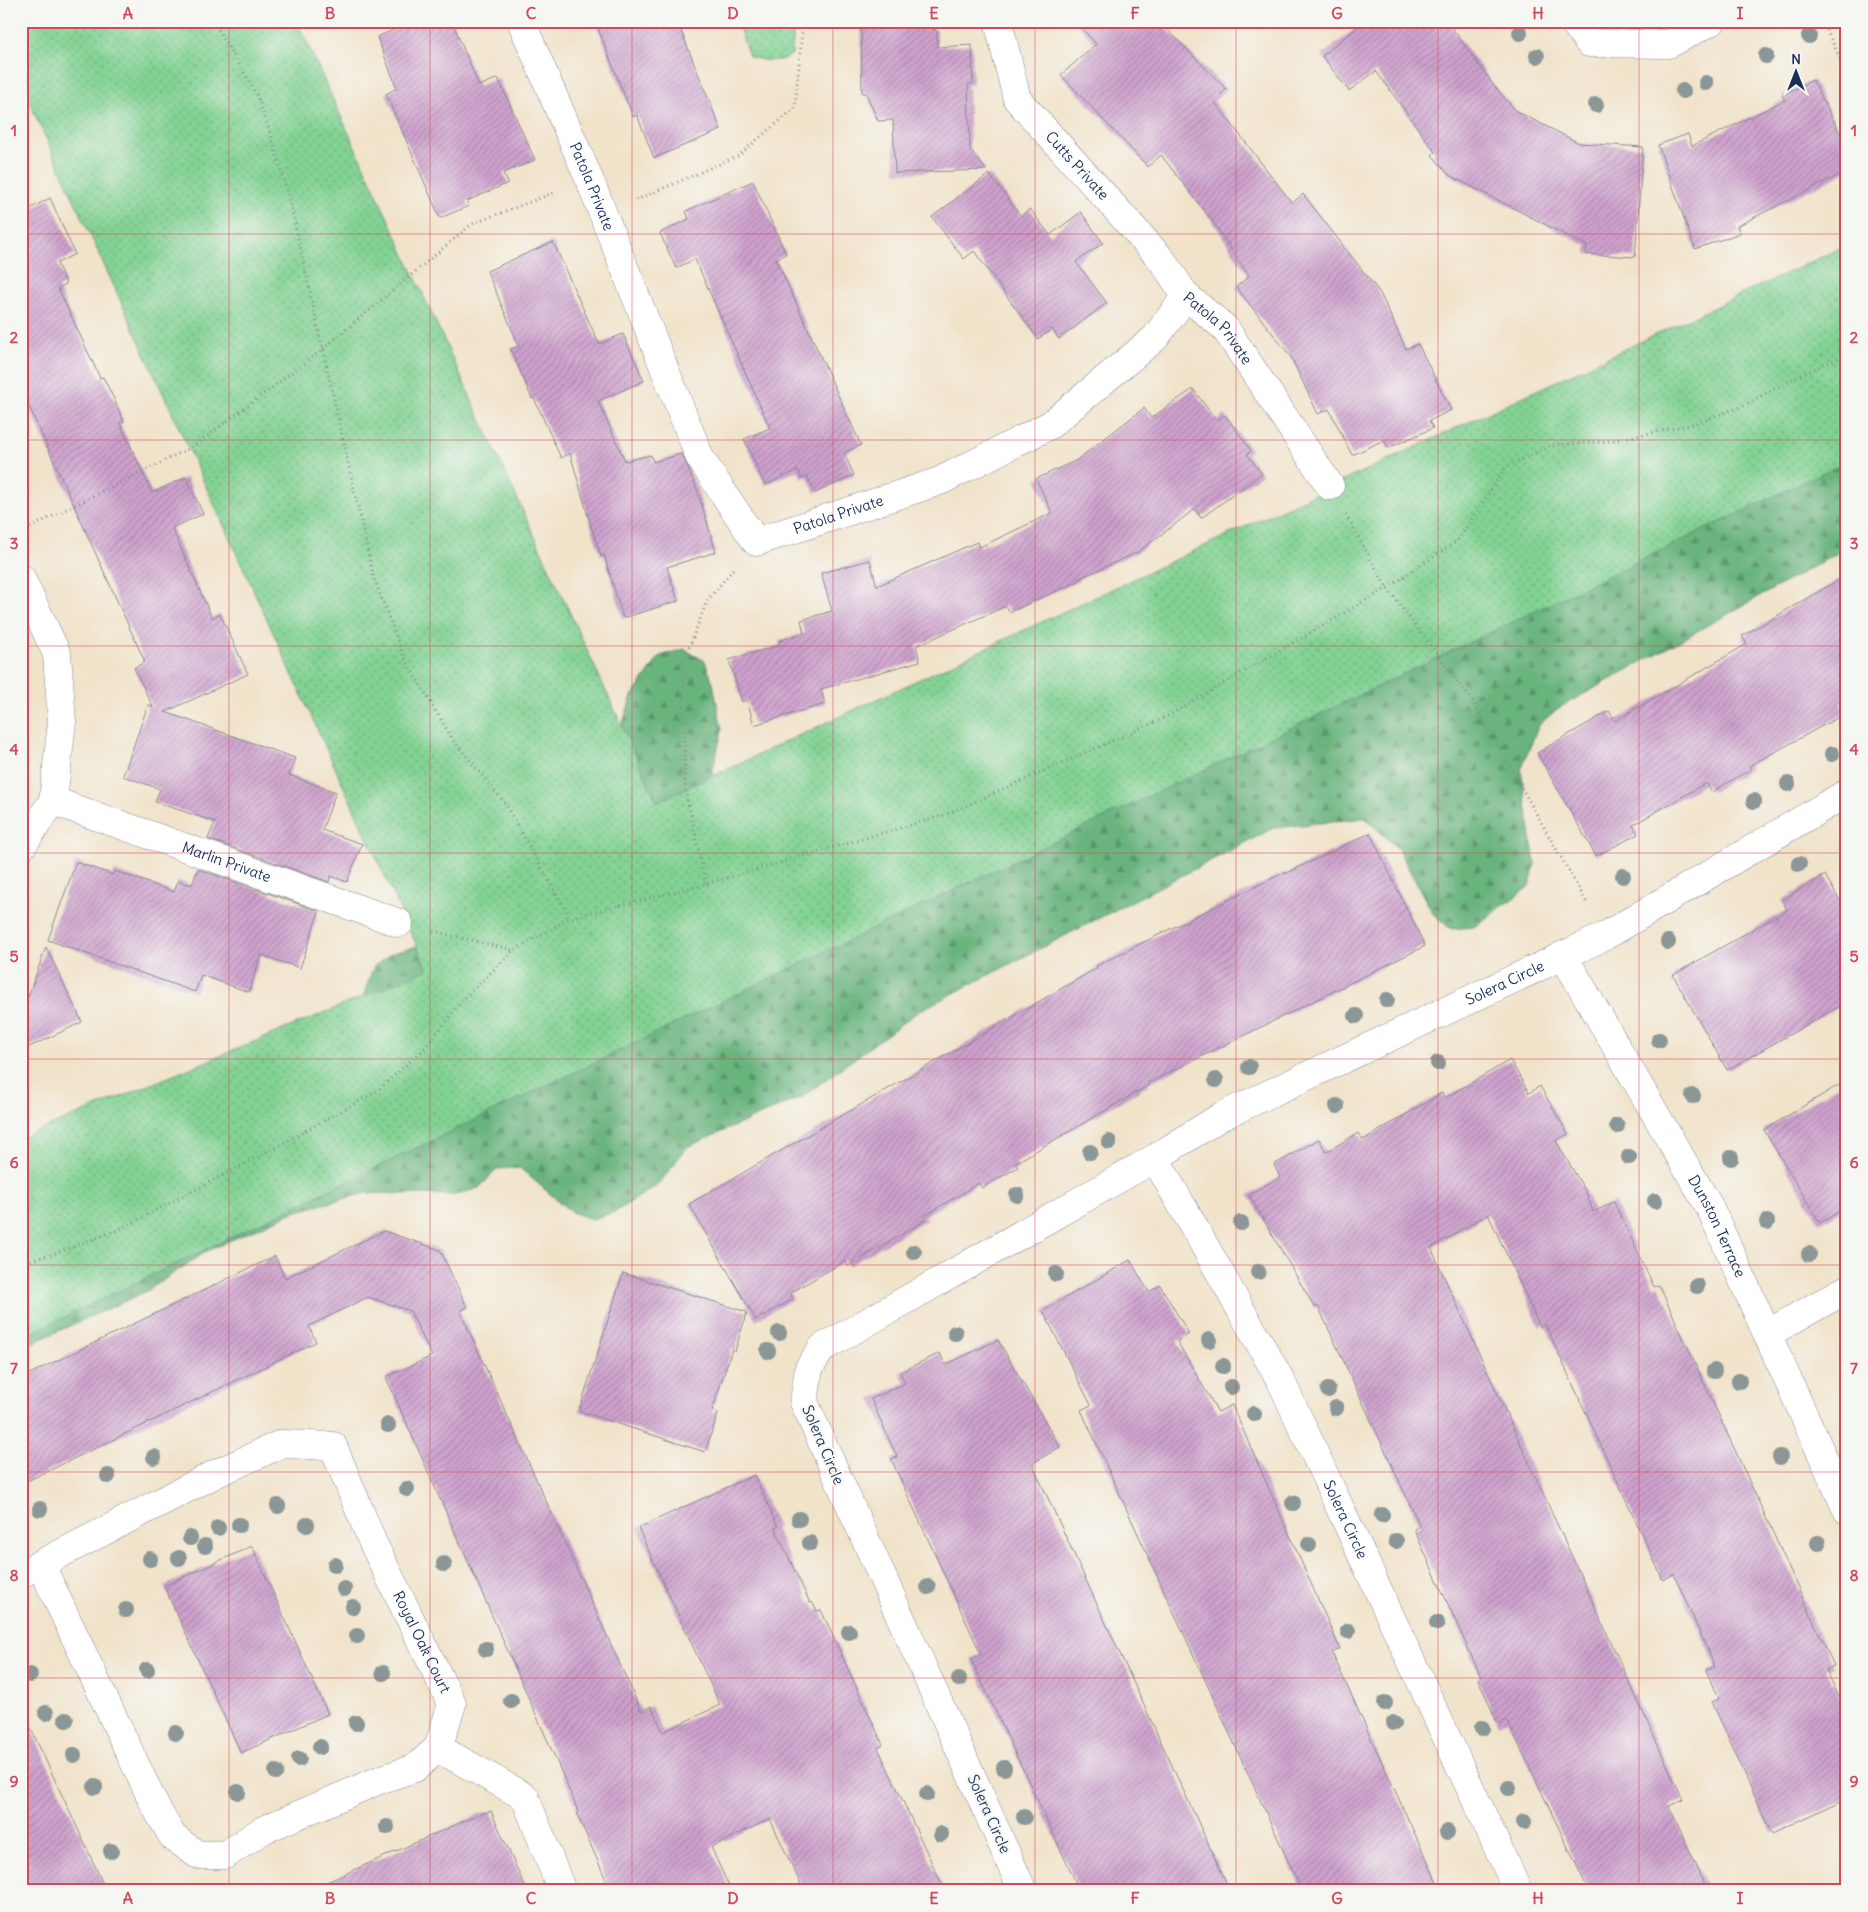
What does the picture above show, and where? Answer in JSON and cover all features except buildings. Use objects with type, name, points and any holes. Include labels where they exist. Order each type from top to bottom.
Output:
[{"type":"street","name":"Patola Private","points":[[521,21],[590,181],[700,458],[756,542],[940,481],[1050,425],[1154,338],[1186,296],[1225,328],[1330,486]]},
{"type":"street","name":"Cutts Private","points":[[998,21],[1017,99],[1162,260],[1186,296]]},
{"type":"street","points":[[1573,21],[1589,43],[1669,44],[1712,21]]},
{"type":"street","points":[[21,578],[57,654],[62,722],[53,801],[21,847]]},
{"type":"street","name":"Solera Circle","points":[[1023,1891],[807,1411],[804,1402],[809,1368],[822,1348],[1155,1158],[1222,1116],[1605,936],[1847,793]]},
{"type":"street","name":"Marlin Private","points":[[53,801],[399,922]]},
{"type":"street","name":"Dunston Terrace","points":[[1563,955],[1710,1208],[1847,1510]]},
{"type":"street","name":"Solera Circle","points":[[1155,1158],[1281,1381],[1518,1891]]},
{"type":"street","points":[[1767,1334],[1847,1288]]},
{"type":"street","name":"Royal Oak Court","points":[[281,1444],[333,1446],[373,1543],[452,1704],[438,1748],[415,1768],[382,1779],[263,1830],[225,1855],[198,1855],[173,1837],[31,1569],[215,1474],[281,1444]]},
{"type":"street","points":[[438,1748],[525,1797],[562,1891]]},
{"type":"path","points":[[214,21],[257,95],[273,142],[290,202],[374,579],[404,657],[453,740],[504,802],[570,918]]},
{"type":"path","points":[[603,214],[738,156],[796,108],[803,21]]},
{"type":"path","points":[[1822,21],[1847,72]]},
{"type":"path","points":[[21,532],[194,446],[322,350],[472,224],[590,181]]},
{"type":"path","points":[[21,1263],[54,1254],[120,1229],[271,1150],[377,1091],[423,1050],[463,1000],[512,951],[570,918],[706,884],[945,815],[1166,718],[1387,588],[1457,541],[1506,466],[1552,445],[1610,441],[1694,424],[1743,406],[1794,378],[1847,354]]},
{"type":"path","points":[[1330,486],[1387,588],[1473,702],[1605,936]]},
{"type":"path","points":[[706,884],[685,788],[683,663],[707,600],[756,542]]},
{"type":"path","points":[[399,922],[512,951]]},
{"type":"green space","points":[[21,21],[297,21],[657,802],[1847,245],[1847,461],[21,1338],[21,1138],[428,970],[21,84]]},
{"type":"green space","points":[[737,21],[794,21],[792,54],[782,59],[771,61],[749,56]]},
{"type":"green space","points":[[1847,285],[1847,548],[1557,709],[1539,725],[1521,769],[1535,864],[1530,886],[1474,927],[1451,929],[1433,914],[1398,849],[1365,818],[1274,828],[919,1011],[802,1097],[687,1147],[659,1184],[615,1212],[592,1219],[571,1212],[520,1168],[497,1169],[479,1188],[455,1195],[366,1193],[294,1212],[207,1251],[147,1291],[21,1348],[21,1296],[342,1054],[374,966],[392,953],[461,934],[608,766],[632,696],[660,656],[684,649],[705,661],[713,683],[722,730],[706,801]]}]
